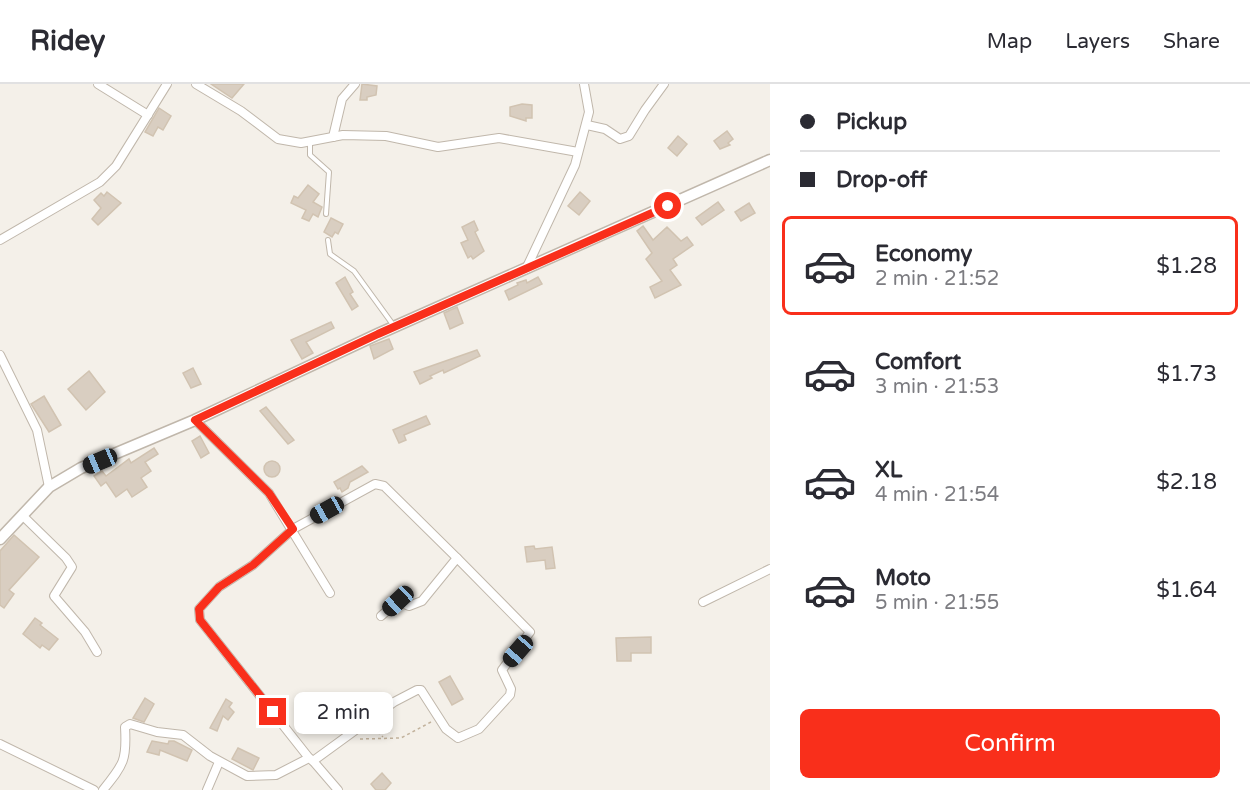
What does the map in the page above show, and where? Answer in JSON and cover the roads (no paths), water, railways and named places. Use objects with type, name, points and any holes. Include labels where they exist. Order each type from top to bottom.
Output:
[{"type":"street","points":[[98,84],[147,115]]},
{"type":"street","points":[[0,240],[100,182],[116,166],[167,84]]},
{"type":"street","points":[[196,84],[242,111],[279,139],[310,142],[343,135],[386,136],[438,147],[500,138],[578,152]]},
{"type":"street","points":[[333,137],[342,99],[355,84]]},
{"type":"street","points":[[526,270],[572,173],[587,125],[589,112],[584,84]]},
{"type":"street","points":[[587,125],[605,129],[620,139],[629,136],[664,84]]},
{"type":"street","points":[[0,539],[24,517],[49,487],[81,468],[195,420],[394,327],[770,160]]},
{"type":"street","points":[[0,355],[37,430],[49,487]]},
{"type":"street","points":[[195,420],[269,493],[330,592]]},
{"type":"street","points":[[103,790],[121,768],[127,752],[125,727],[130,724],[157,732],[183,735],[219,762],[247,776],[260,777],[276,775],[311,760],[402,697],[417,690],[421,690],[438,719],[453,736],[458,738],[479,729],[493,716],[510,695],[511,689],[502,670],[530,632],[380,484],[360,492],[293,529],[253,565],[219,587],[199,609],[198,615],[311,760],[338,790]]},
{"type":"street","points":[[24,517],[66,558],[72,567],[54,596],[86,632],[97,652]]},
{"type":"street","points":[[381,616],[398,601],[409,606],[422,601],[457,558]]},
{"type":"street","points":[[703,602],[770,569]]},
{"type":"street","points":[[0,744],[94,790]]},
{"type":"street","points":[[207,790],[219,762]]},
{"type":"lane","points":[[310,142],[310,155],[329,172],[330,187],[326,214]]},
{"type":"lane","points":[[328,240],[330,254],[354,271],[394,327]]}]
